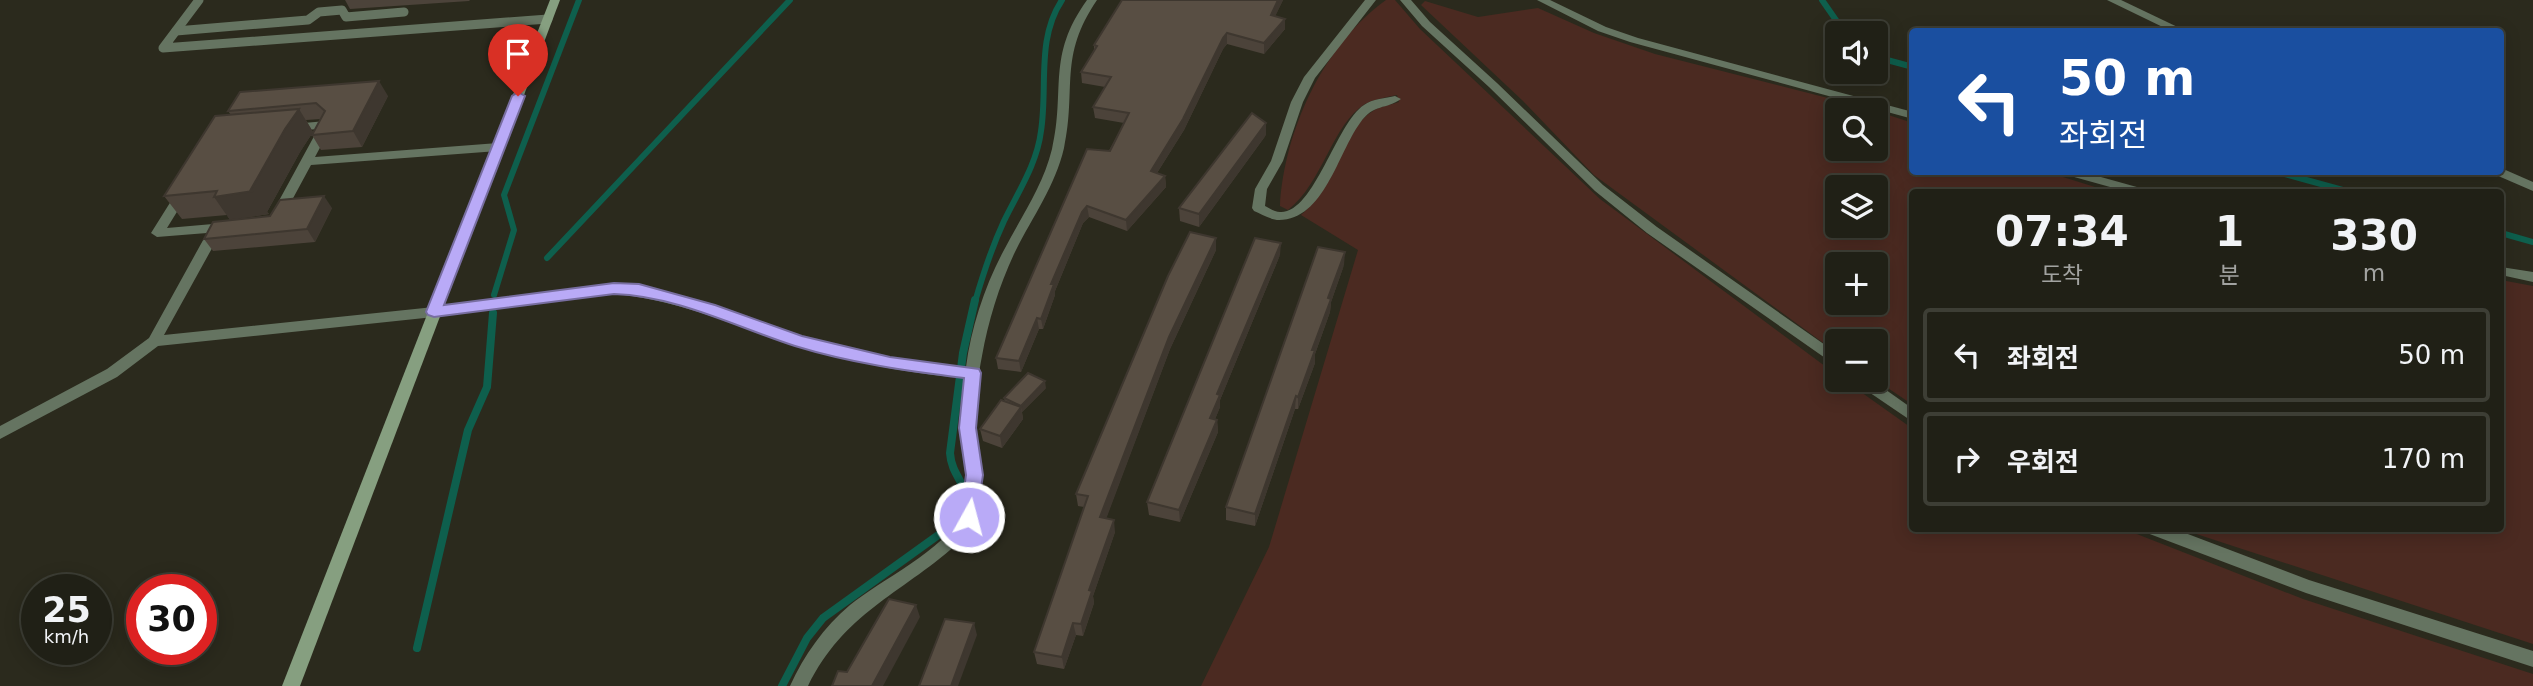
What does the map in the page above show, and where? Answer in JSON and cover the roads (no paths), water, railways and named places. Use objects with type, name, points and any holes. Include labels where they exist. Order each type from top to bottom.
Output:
[{"type":"street","points":[[291,686],[555,0]]},
{"type":"street","points":[[799,686],[815,654],[855,611],[948,544],[969,517],[974,475],[968,428],[970,373],[1002,267],[1053,167],[1062,126],[1060,87],[1066,47],[1084,8],[1091,0]]},
{"type":"street","points":[[1371,0],[1310,77],[1297,102],[1277,161],[1261,189],[1258,208],[1269,215],[1283,218],[1294,214],[1306,204],[1323,179],[1357,119],[1369,107],[1395,99]]},
{"type":"street","points":[[1405,0],[1426,24],[1599,188],[1652,230],[1825,353]]},
{"type":"street","points":[[1542,0],[1602,29],[1634,40],[1909,115]]},
{"type":"street","points":[[2112,0],[2173,28]]},
{"type":"street","points":[[326,125],[307,161],[273,222],[157,233],[219,134],[326,125]]},
{"type":"street","points":[[307,161],[498,147]]},
{"type":"street","points":[[2504,174],[2533,187]]},
{"type":"street","points":[[2080,175],[2130,189]]},
{"type":"street","points":[[0,433],[112,373],[154,341],[217,228]]},
{"type":"street","points":[[2504,272],[2533,277]]},
{"type":"street","points":[[154,341],[434,312],[614,289],[639,290],[709,309],[799,341],[890,363],[970,373]]},
{"type":"street","points":[[1879,392],[1909,414]]},
{"type":"street","points":[[2164,532],[2306,586],[2533,659]]},
{"type":"lane","points":[[199,0],[163,48],[548,19]]},
{"type":"lane","points":[[330,11],[337,0]]},
{"type":"lane","points":[[176,31],[308,20],[319,12],[330,11],[342,10],[346,17],[404,12]]},
{"type":"waterway","points":[[494,295],[514,230],[504,195],[579,0]]},
{"type":"waterway","points":[[547,258],[790,0]]},
{"type":"waterway","points":[[975,302],[1004,221],[1036,155],[1043,114],[1046,47],[1054,15],[1062,0]]},
{"type":"waterway","points":[[1822,0],[1837,21]]},
{"type":"waterway","points":[[1888,60],[1909,66]]},
{"type":"waterway","points":[[2288,175],[2339,189]]},
{"type":"waterway","points":[[2504,234],[2533,242]]},
{"type":"waterway","points":[[782,686],[807,638],[823,618],[955,523],[962,511],[965,493],[950,453],[963,353],[975,300]]},
{"type":"waterway","points":[[417,648],[468,430],[487,387],[493,313]]}]
